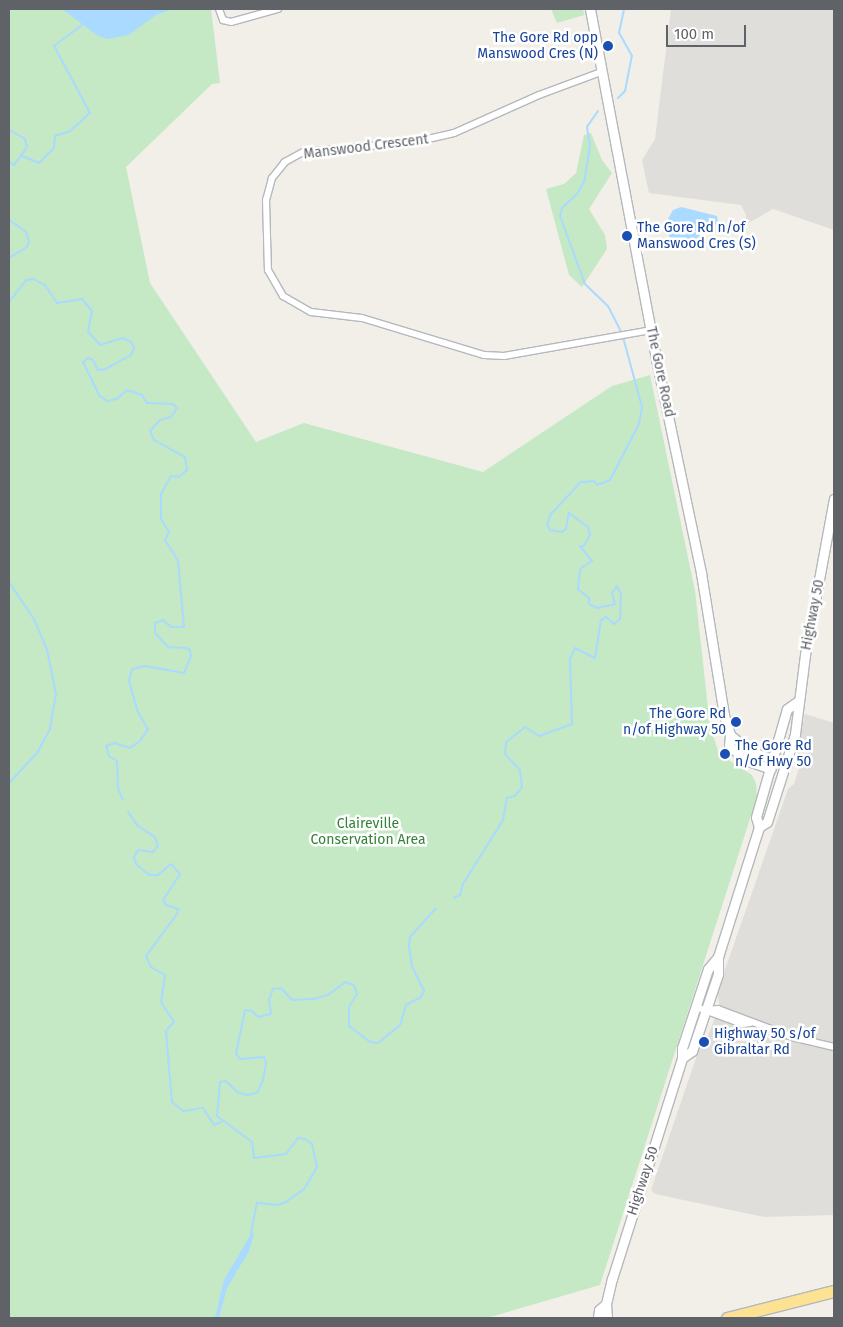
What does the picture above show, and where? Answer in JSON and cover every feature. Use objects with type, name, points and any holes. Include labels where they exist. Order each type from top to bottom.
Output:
[{"type":"highway","points":[[727,1318],[834,1291]]},
{"type":"main road","name":"The Gore Road","points":[[590,9],[651,330],[701,573],[724,715],[730,735],[729,746],[738,755],[771,770]]},
{"type":"main road","name":"Highway 50","points":[[759,827],[767,822],[787,764],[798,722],[798,701],[834,499]]},
{"type":"main road","name":"Highway 50","points":[[682,1058],[692,1051],[718,974],[718,957],[759,827],[756,817],[774,760],[787,709],[798,701]]},
{"type":"main road","points":[[730,735],[752,752],[787,764]]},
{"type":"main road","name":"Highway 50","points":[[608,1318],[606,1304],[696,1007],[708,969],[718,957]]},
{"type":"main road","name":"Highway 50","points":[[598,1318],[599,1310],[606,1304]]},
{"type":"street","points":[[218,9],[223,20],[231,22],[278,9]]},
{"type":"street","name":"Manswood Crescent","points":[[601,72],[539,95],[454,133],[415,142],[303,152],[285,162],[272,178],[266,208],[268,270],[272,283],[282,296],[311,312],[362,318],[484,355],[504,356],[651,330]]},
{"type":"street","points":[[696,1007],[706,1010],[718,1010],[744,1018],[750,1023],[834,1047]]},
{"type":"shaded area","points":[[671,9],[834,9],[834,230],[773,209],[745,225],[746,215],[741,205],[649,193],[642,160],[655,139]]},
{"type":"shaded area","points":[[805,714],[834,723],[834,1215],[764,1217],[655,1194],[651,1190],[700,1046],[704,1046],[713,1023],[719,1003],[717,992],[788,789],[794,784],[801,761],[797,752]]},
{"type":"green space","name":"Claireville Conservation Area","points":[[9,9],[211,9],[220,83],[212,84],[126,167],[150,283],[256,442],[304,423],[483,472],[612,386],[650,375],[695,591],[710,726],[719,754],[752,775],[756,783],[757,797],[600,1285],[487,1318],[9,1318]]},
{"type":"green space","points":[[551,9],[583,9],[584,15],[557,23]]},
{"type":"green space","points":[[591,133],[602,160],[612,173],[589,209],[605,235],[607,249],[582,287],[569,275],[546,189],[564,184],[576,173],[584,135]]},
{"type":"water","points":[[62,9],[173,9],[156,15],[129,35],[108,39],[98,36]]},
{"type":"water","points":[[681,207],[717,216],[718,223],[690,243],[671,247],[667,221],[673,210]]},
{"type":"water","points":[[252,1232],[254,1234],[249,1251],[227,1288],[219,1318],[215,1318],[224,1280]]},
{"type":"waterway","points":[[618,98],[625,91],[632,56],[619,33],[624,9]]},
{"type":"waterway","points":[[22,156],[39,163],[54,148],[55,136],[70,131],[90,113],[54,46],[83,24]]},
{"type":"waterway","points":[[598,111],[587,127],[590,146],[585,179],[578,193],[562,208],[560,216],[585,284],[608,306],[621,332]]},
{"type":"waterway","points":[[9,130],[25,139],[27,147],[14,165],[9,162]]},
{"type":"waterway","points":[[9,220],[26,232],[29,241],[27,247],[9,258]]},
{"type":"waterway","points":[[9,302],[26,280],[34,279],[45,285],[57,303],[82,299],[92,311],[88,332],[100,345],[123,338],[131,342],[134,348],[131,355],[106,369],[98,370],[93,360],[88,358],[83,362],[99,395],[107,401],[117,399],[127,390],[142,395],[147,403],[173,404],[177,408],[171,417],[160,420],[150,431],[154,440],[185,457],[187,470],[179,477],[171,476],[161,494],[161,519],[169,532],[165,540],[178,561],[184,627],[171,627],[163,620],[155,623],[155,633],[168,647],[186,648],[190,650],[191,656],[184,673],[145,666],[132,669],[129,681],[138,712],[148,729],[140,741],[130,748],[115,743],[106,746],[109,756],[117,761],[118,789],[123,800]]},
{"type":"waterway","points":[[454,898],[460,895],[463,884],[503,820],[507,798],[515,796],[522,787],[520,770],[505,754],[506,742],[525,727],[539,736],[572,724],[570,659],[575,648],[595,658],[601,620],[606,617],[614,624],[620,619],[621,594],[617,586],[612,593],[615,604],[597,608],[589,604],[589,598],[578,589],[580,569],[592,561],[580,546],[584,546],[590,535],[588,527],[569,513],[566,529],[562,532],[550,530],[547,524],[551,514],[581,482],[594,481],[597,485],[610,480],[639,424],[642,407],[623,337]]},
{"type":"waterway","points":[[9,582],[34,619],[47,650],[56,694],[50,729],[37,753],[9,783]]},
{"type":"waterway","points":[[128,812],[137,825],[155,837],[158,846],[153,852],[138,850],[134,857],[136,864],[149,875],[158,875],[171,864],[180,874],[163,900],[166,905],[178,909],[177,914],[146,956],[151,967],[165,975],[161,1002],[174,1022],[166,1031],[172,1102],[183,1111],[203,1108],[214,1125],[221,1122]]},
{"type":"waterway","points":[[251,1233],[257,1203],[278,1205],[286,1202],[304,1189],[317,1167],[312,1144],[305,1139],[298,1138],[286,1154],[254,1158],[252,1142],[217,1116],[220,1082],[226,1081],[237,1092],[247,1095],[257,1093],[263,1080],[266,1063],[264,1057],[240,1059],[236,1054],[245,1010],[252,1011],[258,1017],[271,1014],[269,1000],[273,989],[281,988],[292,1000],[314,999],[328,995],[345,982],[354,985],[357,994],[349,1007],[349,1026],[370,1042],[378,1043],[400,1025],[406,1005],[421,997],[424,991],[412,966],[409,946],[410,937],[435,909]]},
{"type":"place","name":"The Gore Rd opp Manswood Cres (N)","points":[[608,46]]},
{"type":"place","name":"The Gore Rd n/of Manswood Cres (S)","points":[[627,236]]},
{"type":"place","name":"The Gore Rd n/of Highway 50","points":[[736,722]]},
{"type":"place","name":"The Gore Rd n/of Hwy 50","points":[[725,754]]},
{"type":"place","name":"Highway 50 s/of Gibraltar Rd","points":[[704,1042]]}]
